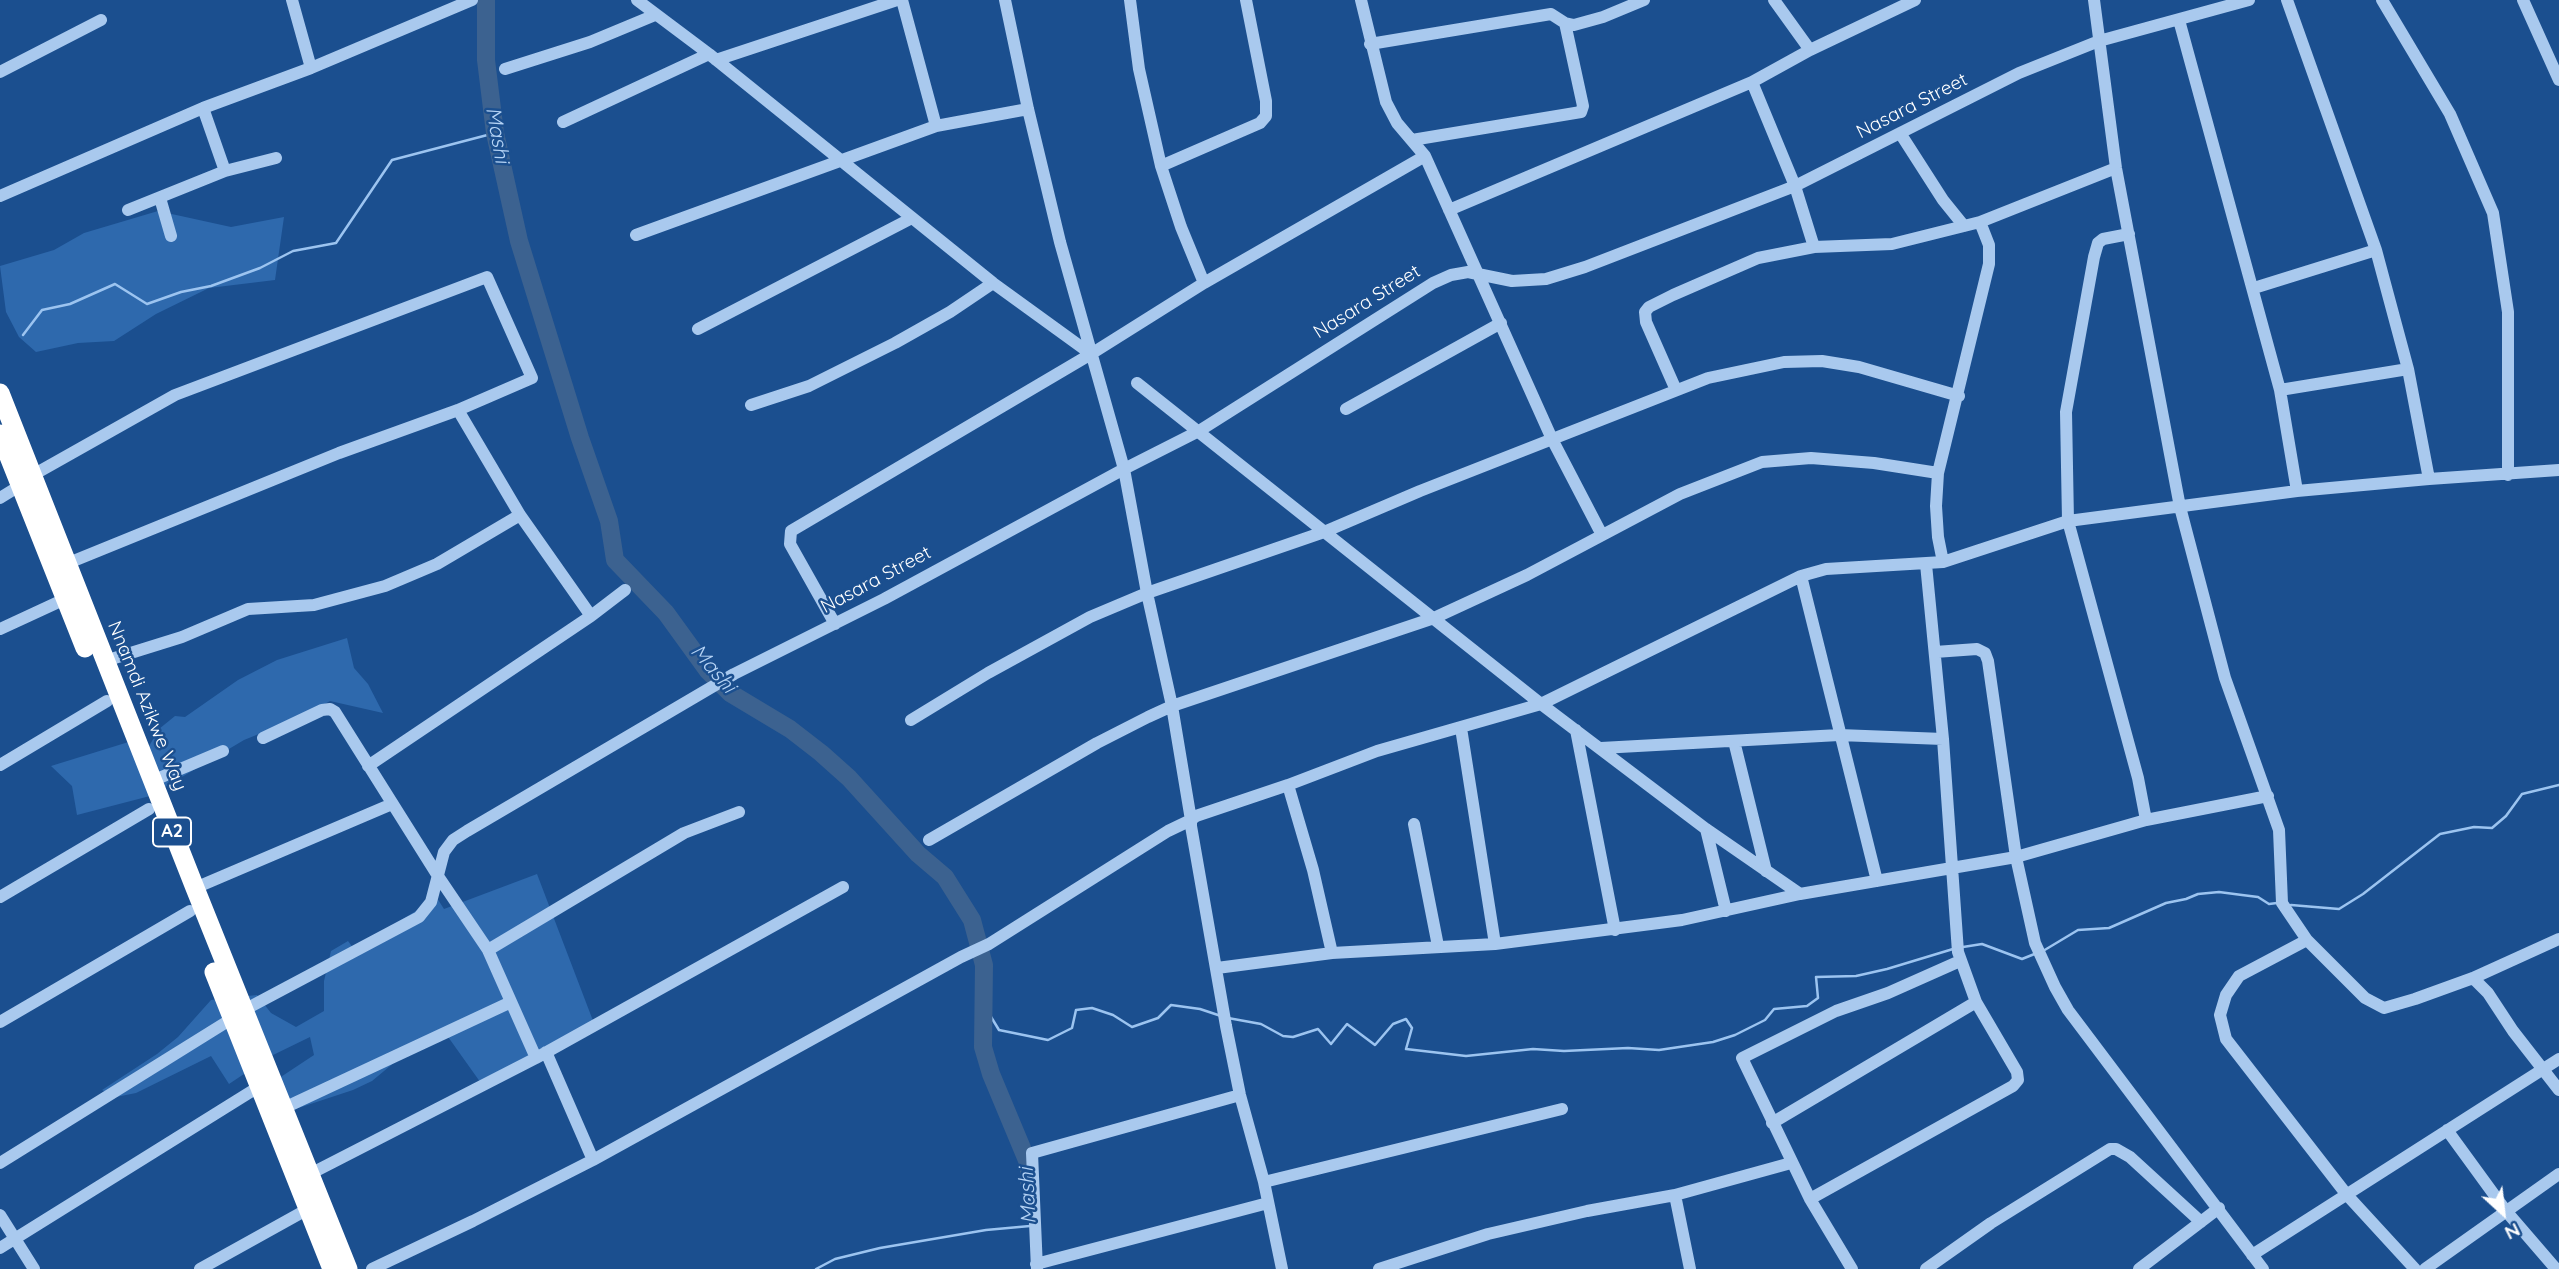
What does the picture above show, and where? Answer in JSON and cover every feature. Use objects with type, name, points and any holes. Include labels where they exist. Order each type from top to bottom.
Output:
[{"type":"highway","name":"Nnamdi Azikwe Way","points":[[0,393],[65,598],[149,810],[190,911],[284,1108],[348,1269]]},
{"type":"highway","name":"Nnamdi Azikwe Way","points":[[0,434],[27,480],[66,564],[105,661],[194,888],[260,1086],[332,1269]]},
{"type":"street","points":[[292,0],[311,68]]},
{"type":"street","points":[[0,197],[203,108],[311,68],[452,4],[472,0]]},
{"type":"street","points":[[637,0],[993,283],[1091,354]]},
{"type":"street","points":[[563,122],[712,57],[899,0],[936,126]]},
{"type":"street","points":[[1005,0],[1060,242],[1124,469],[1172,706],[1226,1026],[1282,1269]]},
{"type":"street","points":[[1130,0],[1139,69],[1161,166],[1204,284]]},
{"type":"street","points":[[1161,166],[1260,123],[1266,116],[1266,101],[1246,0]]},
{"type":"street","points":[[1362,0],[1370,44],[1386,102],[1396,123],[1424,156],[1552,439],[1602,535]]},
{"type":"street","points":[[1370,44],[1551,14],[1574,25],[1644,0]]},
{"type":"street","points":[[1774,0],[1810,50]]},
{"type":"street","points":[[1450,210],[1752,82],[1810,50],[1915,0]]},
{"type":"street","points":[[2094,0],[2116,168],[2180,507],[2225,678],[2279,831],[2282,903],[2307,940],[2365,998],[2384,1007],[2473,978],[2559,940]]},
{"type":"street","name":"Nasara Street","points":[[0,1163],[238,1014],[419,917],[431,902],[444,852],[453,840],[734,674],[835,624],[1199,431],[1433,283],[1451,275],[1478,273],[1513,281],[1546,279],[1585,267],[1795,186],[2019,74],[2099,41],[2249,0]]},
{"type":"street","points":[[2287,0],[2376,250],[2408,369],[2429,479]]},
{"type":"street","points":[[2382,0],[2450,114],[2493,213],[2508,312],[2508,475]]},
{"type":"street","points":[[2523,0],[2559,80]]},
{"type":"street","points":[[505,69],[590,42],[655,15]]},
{"type":"street","points":[[0,72],[101,20]]},
{"type":"street","points":[[2179,20],[2280,390],[2297,491]]},
{"type":"street","points":[[1412,140],[1581,112],[1583,106],[1565,23]]},
{"type":"street","points":[[1752,82],[1795,186],[1814,247]]},
{"type":"street","points":[[203,108],[225,171]]},
{"type":"street","points":[[636,235],[936,126],[1028,109]]},
{"type":"street","points":[[1900,134],[1943,200],[1964,226]]},
{"type":"street","points":[[835,624],[790,544],[791,531],[1424,156]]},
{"type":"street","points":[[128,210],[225,171],[276,158]]},
{"type":"street","points":[[1676,390],[1646,322],[1645,312],[1649,307],[1758,258],[1814,247],[1892,244],[1980,222],[2116,168]]},
{"type":"street","points":[[160,198],[172,236]]},
{"type":"street","points":[[698,329],[911,219]]},
{"type":"street","points":[[1943,562],[1937,537],[1938,473],[1959,396],[1989,264],[1989,245],[1980,222]]},
{"type":"street","points":[[2129,234],[2103,239],[2098,243],[2094,257],[2066,412],[2068,522],[2138,778],[2146,820]]},
{"type":"street","points":[[2254,288],[2376,250]]},
{"type":"street","points":[[0,498],[175,395],[487,277],[532,378],[458,410],[339,453],[66,564]]},
{"type":"street","points":[[751,405],[809,386],[895,343],[950,312],[993,283]]},
{"type":"street","points":[[1346,409],[1501,323]]},
{"type":"street","points":[[911,720],[988,673],[1090,617],[1147,593],[1324,532],[1420,491],[1708,378],[1784,362],[1822,361],[1859,367],[1959,396]]},
{"type":"street","points":[[2280,390],[2408,369]]},
{"type":"street","points":[[1137,383],[1541,704],[1706,829],[1800,894]]},
{"type":"street","points":[[458,410],[520,515],[591,616]]},
{"type":"street","points":[[929,841],[1097,743],[1172,706],[1434,618],[1527,575],[1680,494],[1762,462],[1811,458],[1874,463],[1938,473]]},
{"type":"street","points":[[372,1269],[473,1222],[593,1160],[989,944],[1196,816],[1377,751],[1541,704],[1801,576],[1826,569],[1943,562],[2068,522],[2297,491],[2559,470]]},
{"type":"street","points":[[105,661],[182,638],[248,609],[314,605],[385,586],[438,564],[520,515]]},
{"type":"street","points":[[1810,1199],[2013,1086],[2018,1080],[2017,1072],[1976,1002],[1960,961],[1926,565]]},
{"type":"street","points":[[1801,576],[1877,881]]},
{"type":"street","points":[[368,766],[591,616],[625,590]]},
{"type":"street","points":[[0,629],[65,598]]},
{"type":"street","points":[[1934,652],[1977,649],[1985,653],[2016,857],[2035,943],[2068,1010],[2263,1269]]},
{"type":"street","points":[[0,765],[107,701]]},
{"type":"street","points":[[263,738],[330,709],[334,712],[488,950],[511,1002],[541,1055],[593,1160]]},
{"type":"street","points":[[1461,728],[1495,944]]},
{"type":"street","points":[[1576,730],[1615,930]]},
{"type":"street","points":[[1601,748],[1839,735],[1943,739]]},
{"type":"street","points":[[1734,741],[1766,871]]},
{"type":"street","points":[[152,781],[223,751]]},
{"type":"street","points":[[1288,785],[1313,870],[1332,953]]},
{"type":"street","points":[[1217,968],[1332,953],[1495,944],[1682,920],[1800,894],[2016,857],[2146,820],[2268,796]]},
{"type":"street","points":[[194,888],[392,804]]},
{"type":"street","points":[[0,897],[149,810]]},
{"type":"street","points":[[488,950],[684,833],[739,812]]},
{"type":"street","points":[[1413,824],[1438,946]]},
{"type":"street","points":[[1706,829],[1726,911]]},
{"type":"street","points":[[310,1174],[541,1055],[843,887]]},
{"type":"street","points":[[0,1022],[190,911]]},
{"type":"street","points":[[2307,940],[2239,976],[2226,995],[2220,1015],[2226,1039],[2347,1195],[2415,1269]]},
{"type":"street","points":[[1852,1269],[1791,1163],[1742,1062],[1743,1056],[1836,1011],[1888,993],[1960,961]]},
{"type":"street","points":[[2473,978],[2488,993],[2559,1090]]},
{"type":"street","points":[[284,1108],[511,1002]]},
{"type":"street","points":[[1772,1123],[1976,1002]]},
{"type":"street","points":[[2252,1255],[2559,1059]]},
{"type":"street","points":[[0,1248],[260,1086]]},
{"type":"street","points":[[1240,1095],[1032,1153],[1036,1267],[1268,1203]]},
{"type":"street","points":[[1264,1182],[1562,1109]]},
{"type":"street","points":[[2446,1130],[2506,1211],[2556,1269]]},
{"type":"street","points":[[1926,1269],[1991,1223],[2110,1149],[2116,1149],[2130,1157],[2201,1222]]},
{"type":"street","points":[[1379,1269],[1488,1234],[1587,1211],[1675,1195],[1791,1163]]},
{"type":"street","points":[[2425,1269],[2559,1174]]},
{"type":"street","points":[[1675,1195],[1690,1269]]},
{"type":"street","points":[[2145,1267],[2219,1208]]},
{"type":"street","points":[[200,1269],[308,1209]]},
{"type":"street","points":[[0,1215],[34,1269]]},
{"type":"shaded area","points":[[158,211],[231,227],[284,217],[275,280],[209,288],[156,314],[114,341],[78,343],[36,352],[19,337],[6,312],[0,266],[54,250],[84,233]]},
{"type":"shaded area","points":[[347,638],[354,668],[368,684],[383,713],[330,701],[306,715],[244,740],[150,796],[77,815],[72,786],[51,766],[135,740],[145,753],[159,729],[175,716],[185,717],[238,680],[277,660]]},
{"type":"shaded area","points":[[537,874],[595,1026],[483,1086],[446,1034],[419,1042],[372,1081],[353,1090],[268,1118],[252,1096],[314,1055],[310,1037],[271,1056],[229,1084],[211,1056],[136,1093],[116,1097],[102,1090],[178,1037],[211,1000],[257,995],[271,1013],[296,1027],[324,1011],[324,981],[331,951],[348,941],[354,949],[437,898],[444,909]]},
{"type":"waterway","name":"Mashi","points":[[486,0],[486,60],[495,133],[519,241],[580,438],[609,521],[615,560],[666,613],[708,671],[730,693],[790,729],[821,753],[849,778],[918,854],[945,877],[972,920],[984,965],[983,1047],[991,1074],[1029,1165],[1029,1182]]},
{"type":"waterway","points":[[23,335],[42,310],[70,304],[115,284],[147,304],[181,292],[211,286],[260,268],[293,251],[336,243],[392,160],[495,133]]},
{"type":"waterway","points":[[2291,905],[2339,909],[2363,894],[2440,834],[2474,827],[2492,828],[2506,816],[2522,794],[2559,785]]},
{"type":"waterway","points":[[2043,951],[2078,930],[2109,928],[2166,903],[2198,894],[2219,892],[2258,897],[2269,904],[2277,903]]},
{"type":"waterway","points":[[1963,947],[1982,944],[2022,959],[2037,953]]},
{"type":"waterway","points":[[1228,1018],[1261,1024],[1283,1036],[1293,1037],[1318,1029],[1331,1044],[1347,1024],[1375,1045],[1393,1024],[1406,1019],[1412,1028],[1406,1049],[1466,1056],[1533,1049],[1659,1050],[1713,1042],[1735,1035],[1765,1020],[1774,1009],[1807,1006],[1818,998],[1816,977],[1856,976],[1953,949]]},
{"type":"waterway","points":[[985,1007],[999,1030],[1048,1040],[1072,1028],[1076,1010],[1092,1008],[1113,1015],[1132,1027],[1158,1018],[1171,1005],[1200,1009],[1221,1016]]},
{"type":"waterway","points":[[816,1269],[835,1259],[880,1248],[986,1230],[1030,1226]]}]
